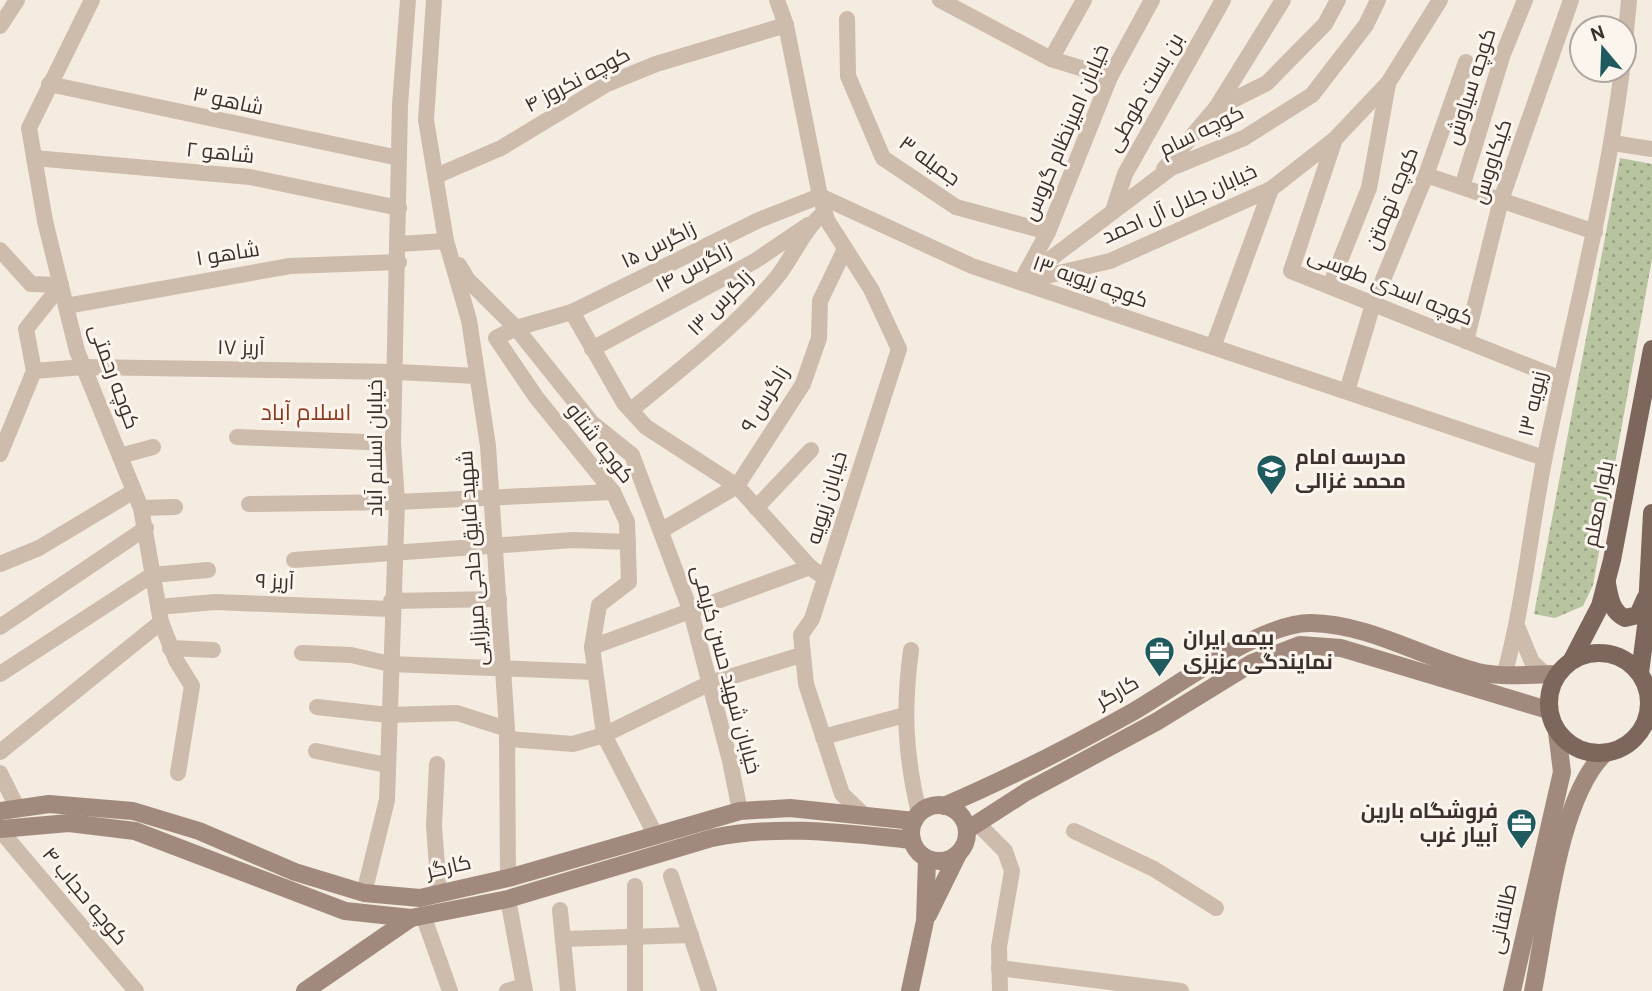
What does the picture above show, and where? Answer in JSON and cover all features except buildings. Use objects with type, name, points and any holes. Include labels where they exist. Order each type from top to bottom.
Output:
[{"type":"main road","name":"بلوار معلم","points":[[1572,660],[1600,606],[1606,583],[1652,349]]},
{"type":"main road","points":[[1645,676],[1626,660],[1608,653],[1589,653],[1572,660],[1551,674],[1548,710],[1557,732],[1569,745],[1586,753],[1604,754],[1624,748],[1646,736],[1650,706],[1645,676],[1652,513]]},
{"type":"main road","points":[[1606,583],[1611,604],[1617,614],[1625,618],[1638,615],[1647,595]]},
{"type":"main road","name":"کارگر","points":[[944,806],[1002,781],[1130,713],[1223,656],[1286,626],[1309,622],[1340,625],[1478,672],[1504,676],[1551,674]]},
{"type":"main road","name":"کارگر","points":[[972,826],[1026,792],[1156,722],[1252,663],[1300,645],[1341,648],[1548,710]]},
{"type":"main road","name":"طالقانی","points":[[1513,991],[1562,772],[1557,732]]},
{"type":"main road","name":"طالقانی","points":[[1533,991],[1574,803],[1589,768],[1604,754]]},
{"type":"main road","name":"کارگر","points":[[9,809],[89,806],[157,817],[199,831],[295,872],[364,893],[420,898],[508,878],[740,811],[790,808],[865,816],[916,817]]},
{"type":"main road","points":[[925,921],[972,826],[957,811],[944,806],[930,807],[916,817],[912,840],[917,851],[927,859],[940,861],[958,854]]},
{"type":"main road","name":"کارگر","points":[[0,829],[69,824],[135,831],[231,870],[345,911],[417,918],[508,899],[712,838],[746,831],[805,829],[912,840]]},
{"type":"main road","points":[[910,991],[925,921],[927,859]]},
{"type":"main road","points":[[508,878],[508,899]]},
{"type":"main road","points":[[305,991],[417,918]]},
{"type":"main road","points":[[1519,959],[1538,964]]},
{"type":"street","points":[[0,26],[17,0]]},
{"type":"street","name":"کوچه رحمتی","points":[[93,0],[29,128],[45,221],[66,306],[84,367],[141,508],[159,615],[170,648],[192,686],[178,772]]},
{"type":"street","name":"خیابان اسلام آباد","points":[[364,893],[387,800],[391,605],[397,502],[393,443],[397,372],[399,158],[408,0]]},
{"type":"street","points":[[399,244],[446,241],[426,121],[434,0]]},
{"type":"street","points":[[777,0],[786,25],[820,196]]},
{"type":"street","points":[[940,0],[1051,59],[1110,77]]},
{"type":"street","points":[[1051,59],[1084,0]]},
{"type":"street","name":"خیابان امیرنظام گروس","points":[[1021,282],[1048,232],[1110,77],[1152,0]]},
{"type":"street","name":"بن بست طوطی","points":[[1113,211],[1125,174],[1223,0]]},
{"type":"street","points":[[1156,179],[1215,108],[1283,0]]},
{"type":"street","points":[[1215,108],[1267,83],[1325,24],[1338,0]]},
{"type":"street","name":"کوچه سام","points":[[1021,282],[1171,168],[1244,138],[1312,95],[1366,25],[1378,0]]},
{"type":"street","name":"خیابان جلال آل احمد","points":[[1021,282],[1110,261],[1271,189],[1335,139],[1388,83],[1440,0]]},
{"type":"street","name":"کوچه سیاوش","points":[[1462,187],[1503,54],[1525,0]]},
{"type":"street","name":"کیکاووس","points":[[1466,341],[1501,200],[1571,0]]},
{"type":"street","name":"جمیله ۳","points":[[847,19],[848,76],[883,158],[956,207],[1048,232]]},
{"type":"street","name":"کوچه نکروز ۴","points":[[436,176],[501,148],[607,84],[656,64],[786,25]]},
{"type":"street","name":"کوچه تهمتن","points":[[1347,391],[1373,304],[1426,175],[1466,62]]},
{"type":"street","points":[[1329,286],[1369,188],[1388,83]]},
{"type":"street","name":"شاهو ۳","points":[[49,84],[399,158]]},
{"type":"street","name":"زیویه ۱۳","points":[[1504,676],[1516,625],[1545,458],[1613,143],[1620,84]]},
{"type":"street","name":"کوچه اسدی طوسی","points":[[1335,139],[1291,271],[1562,379]]},
{"type":"street","points":[[1613,143],[1652,149]]},
{"type":"street","name":"شاهو ۲","points":[[34,158],[250,177],[399,208]]},
{"type":"street","points":[[1426,175],[1595,232]]},
{"type":"street","points":[[1213,347],[1271,189]]},
{"type":"street","name":"خیابان زیویه","points":[[820,196],[818,217],[845,249],[871,289],[899,349],[812,619],[801,635],[806,684],[842,794],[865,816]]},
{"type":"street","name":"کوچه زیویه ۱۳","points":[[820,196],[972,266],[1545,458]]},
{"type":"street","name":"زاگرس ۱۵","points":[[516,328],[572,312],[759,220],[820,196]]},
{"type":"street","name":"زاگرس ۱۴","points":[[592,349],[755,261],[818,217]]},
{"type":"street","name":"زاگرس ۱۳","points":[[631,410],[719,339],[778,276],[818,217]]},
{"type":"street","name":"خیابان شهید حسن کریمی","points":[[446,241],[468,280],[516,328],[592,423],[632,455],[691,612],[740,811]]},
{"type":"street","name":"شهید فایق حاجی میرزایی","points":[[446,241],[469,320],[491,498],[507,734],[508,878]]},
{"type":"street","name":"زاگرس ۹","points":[[662,530],[737,486],[803,384],[819,338],[820,301],[845,249]]},
{"type":"street","points":[[0,250],[31,284],[61,285]]},
{"type":"street","name":"شاهو ۱","points":[[66,306],[290,266],[398,262]]},
{"type":"street","points":[[0,454],[34,371],[26,329],[61,285]]},
{"type":"street","points":[[572,312],[631,410],[646,427],[737,486],[810,567],[825,578]]},
{"type":"street","name":"کوچه شتاو","points":[[516,328],[496,338],[536,397],[613,492],[627,522],[629,582],[599,605],[592,648],[604,735],[655,834]]},
{"type":"street","name":"آریز ۱۷","points":[[34,371],[84,367],[397,372],[477,376]]},
{"type":"street","points":[[237,437],[393,443]]},
{"type":"street","points":[[120,456],[153,447]]},
{"type":"street","points":[[756,508],[811,450]]},
{"type":"street","points":[[0,564],[39,548],[134,491]]},
{"type":"street","points":[[249,504],[397,502],[613,492]]},
{"type":"street","points":[[141,508],[175,507]]},
{"type":"street","points":[[0,627],[146,528]]},
{"type":"street","points":[[294,560],[395,555],[573,540],[628,542]]},
{"type":"street","points":[[592,648],[810,567]]},
{"type":"street","points":[[0,674],[152,575],[208,570]]},
{"type":"street","name":"آریز ۹","points":[[159,615],[215,602],[391,605],[499,599]]},
{"type":"street","points":[[0,752],[159,615]]},
{"type":"street","points":[[1516,625],[1532,662],[1551,674]]},
{"type":"street","points":[[170,648],[213,650]]},
{"type":"street","points":[[911,650],[905,715],[916,817]]},
{"type":"street","points":[[302,653],[351,655],[390,664],[596,672]]},
{"type":"street","points":[[317,707],[388,715],[457,713],[507,734],[573,744],[604,735],[710,683],[801,655]]},
{"type":"street","points":[[823,737],[905,715]]},
{"type":"street","points":[[316,751],[387,765]]},
{"type":"street","points":[[437,764],[434,826],[439,893]]},
{"type":"street","points":[[0,773],[9,809]]},
{"type":"street","points":[[972,826],[1010,859],[1012,872],[999,968],[1000,991]]},
{"type":"street","name":"کوچه حجاب ۴","points":[[0,829],[136,991]]},
{"type":"street","points":[[1074,831],[1154,869],[1216,908]]},
{"type":"street","points":[[671,876],[709,991]]},
{"type":"street","points":[[635,886],[635,991]]},
{"type":"street","points":[[507,991],[524,988],[508,899]]},
{"type":"street","points":[[560,910],[568,991]]},
{"type":"street","points":[[417,918],[450,991]]},
{"type":"street","points":[[563,939],[691,935]]},
{"type":"street","points":[[999,968],[1181,991]]},
{"type":"green space","points":[[1620,158],[1652,164],[1652,259],[1593,585],[1583,606],[1555,618],[1534,614]]},
{"type":"place","name":"مدرسه امام محمد غزالی","points":[[1272,497]]},
{"type":"place","name":"بیمه ایران نمایندگی عزیزی","points":[[1160,678]]},
{"type":"place","name":"فروشگاه بارین آبیار غرب","points":[[1521,851]]},
{"type":"district","name":"اسلام آباد","points":[[306,414]]}]
